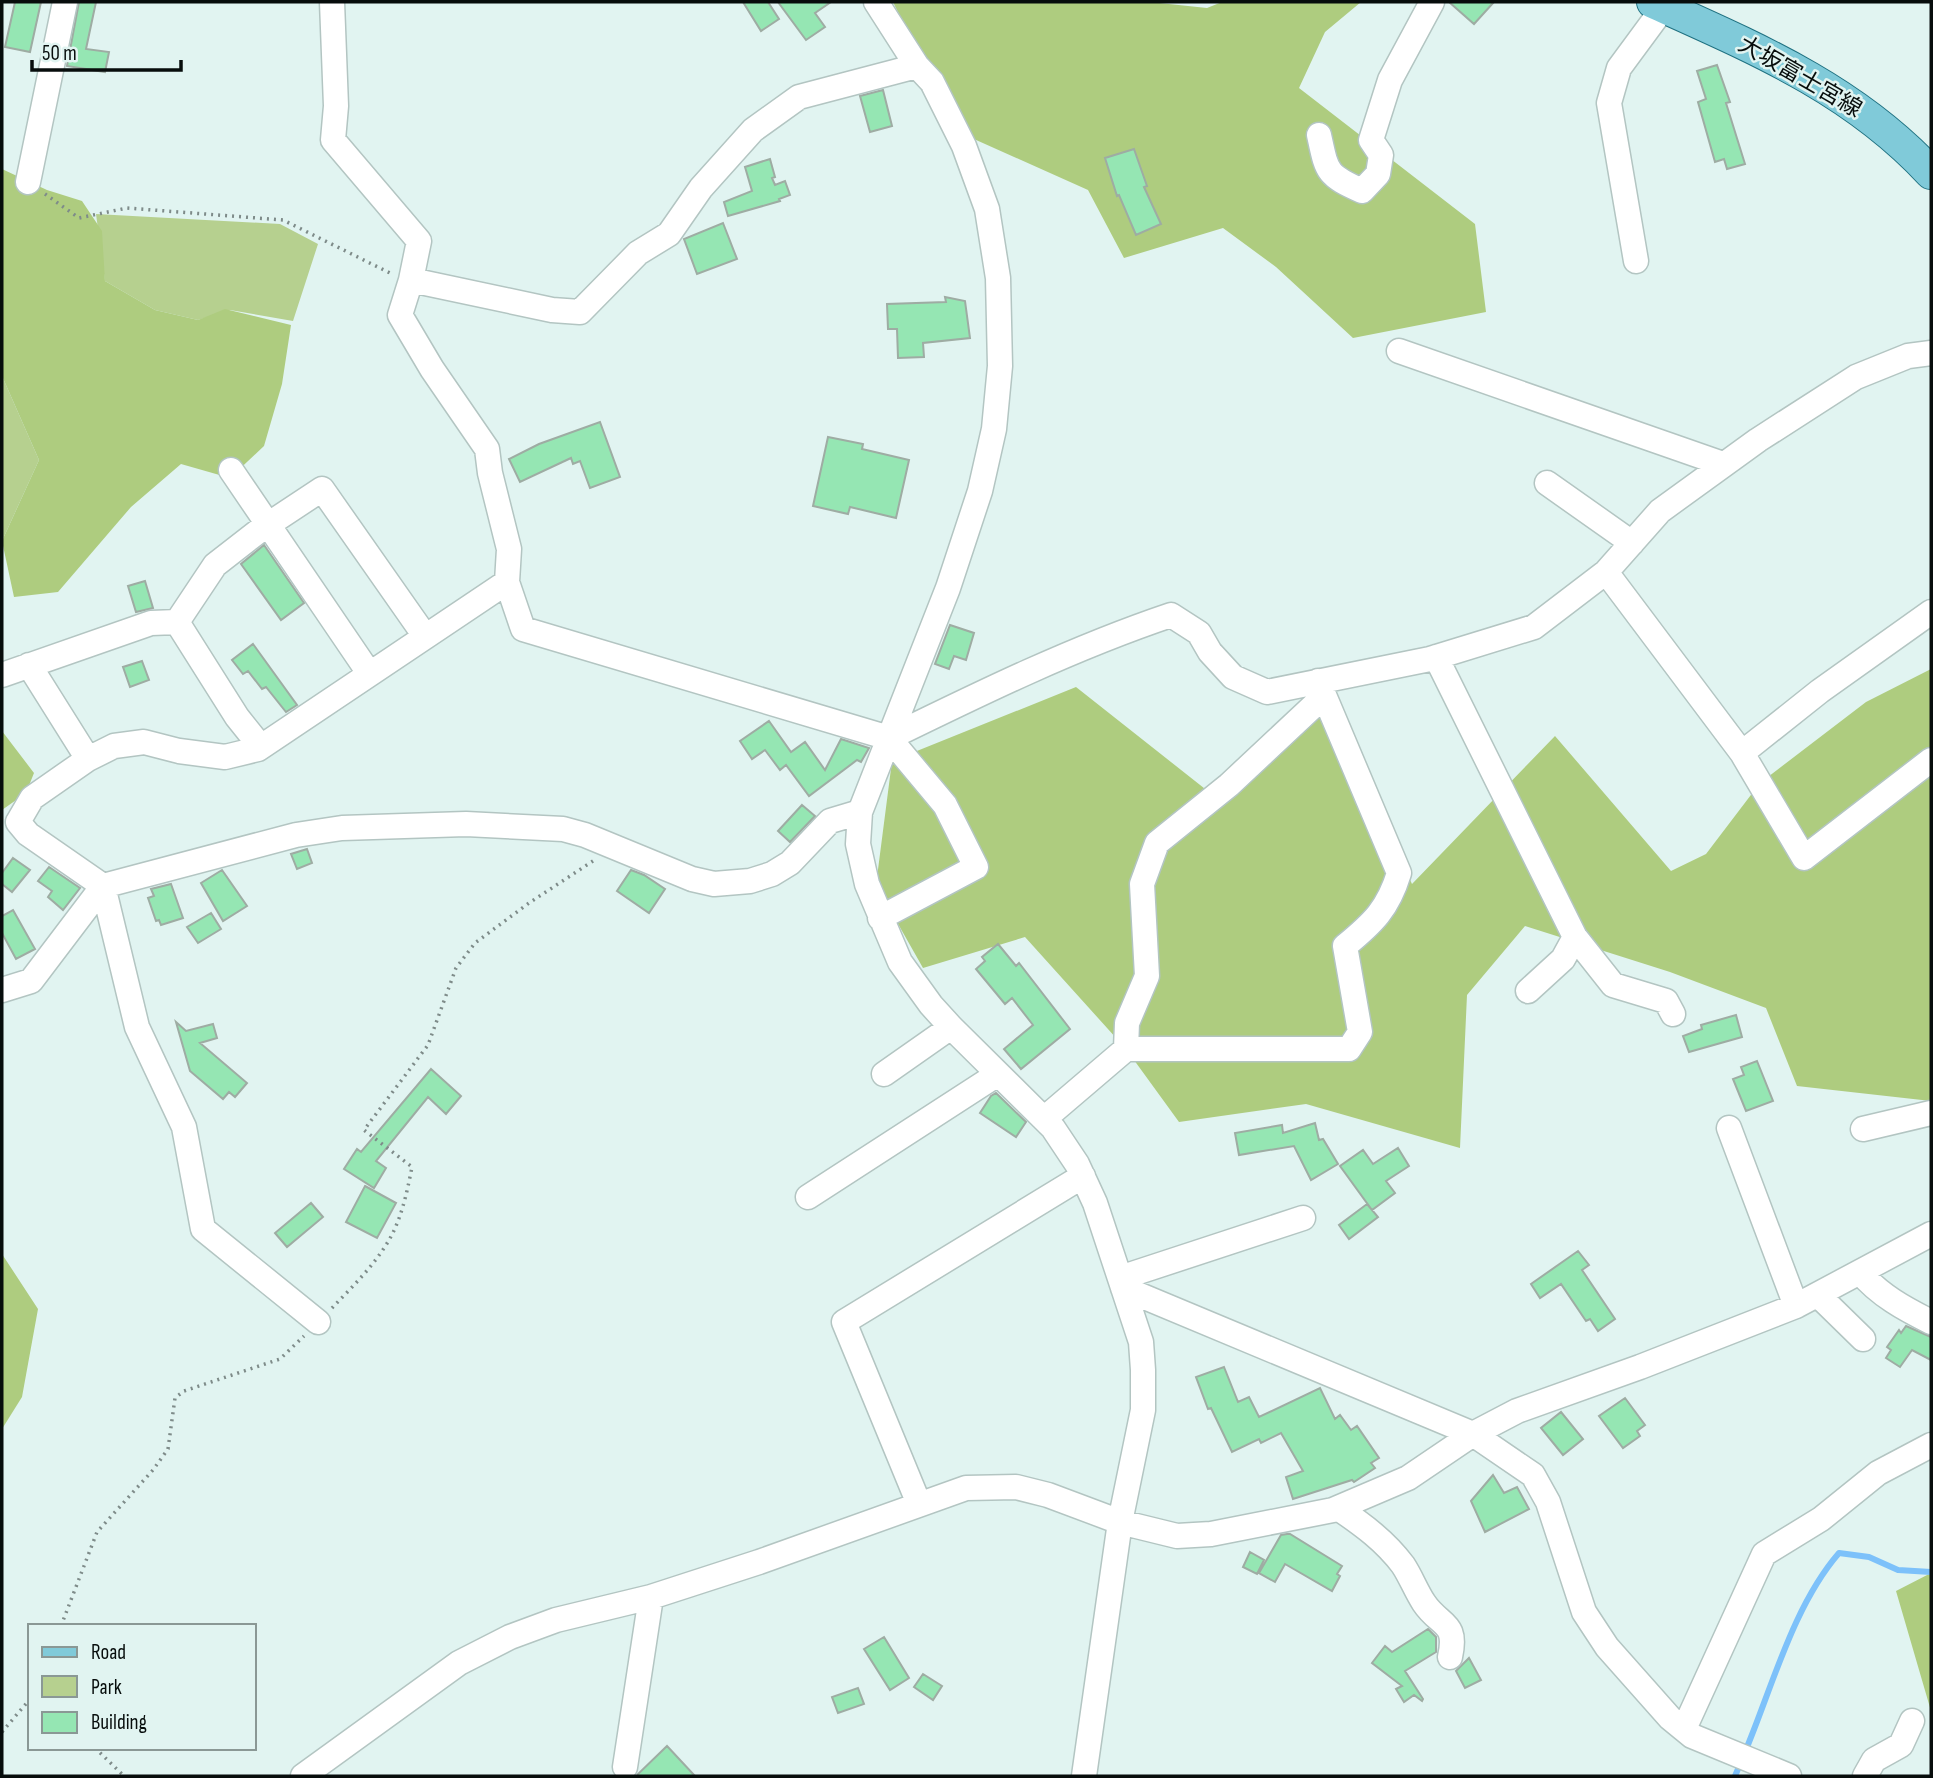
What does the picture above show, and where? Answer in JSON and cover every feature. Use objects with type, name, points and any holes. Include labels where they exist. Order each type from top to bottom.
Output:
[{"type":"main road","name":"大坂富士宮線","points":[[1659,4],[1770,55],[1826,87],[1872,119],[1931,173]]},
{"type":"street","points":[[29,181],[65,2]]},
{"type":"street","points":[[332,2],[336,106],[332,140],[419,241],[400,315],[432,369],[487,449],[490,473],[509,549],[507,582],[523,629],[889,738],[946,805],[976,867],[880,918]]},
{"type":"street","points":[[876,2],[917,66],[932,82],[964,146],[987,209],[998,278],[1000,366],[994,429],[980,491],[948,588],[860,812],[858,844],[867,884],[900,962],[931,1005],[951,1027],[1053,1128],[1083,1176],[1095,1203],[1140,1342],[1143,1410],[1120,1522],[1084,1776]]},
{"type":"street","points":[[1319,135],[1327,169],[1343,183],[1362,191],[1378,174],[1381,155],[1371,139],[1390,80],[1432,2]]},
{"type":"street","points":[[1636,261],[1609,103],[1619,68],[1659,4]]},
{"type":"street","points":[[411,280],[552,310],[580,312],[638,253],[669,234],[701,188],[753,130],[799,97],[917,66]]},
{"type":"street","points":[[1399,351],[1723,464]]},
{"type":"street","points":[[889,738],[1048,663],[1118,633],[1171,615],[1199,633],[1210,652],[1233,677],[1267,692],[1321,689],[1534,627],[1606,572],[1660,511],[1723,464],[1856,377],[1908,356],[1931,353]]},
{"type":"street","points":[[231,470],[369,673]]},
{"type":"street","points":[[1548,483],[1632,543]]},
{"type":"street","points":[[177,622],[215,565],[322,489],[425,636]]},
{"type":"street","points":[[1606,572],[1742,753],[1804,858],[1931,760]]},
{"type":"street","points":[[318,1322],[202,1228],[184,1127],[137,1027],[103,886],[10,823],[32,798],[88,759],[114,746],[144,742],[179,751],[225,757],[261,747],[507,582]]},
{"type":"street","points":[[1742,753],[1820,691],[1931,612]]},
{"type":"street","points":[[2,675],[151,623],[177,622]]},
{"type":"street","points":[[177,622],[237,717],[261,747]]},
{"type":"street","points":[[1436,657],[1575,937],[1613,985],[1666,1001],[1673,1014]]},
{"type":"street","points":[[29,665],[88,759]]},
{"type":"street","points":[[1044,1119],[1126,1049],[1349,1049],[1360,1032],[1345,946],[1370,925],[1392,897],[1399,873],[1321,689]]},
{"type":"street","points":[[1126,1049],[1127,1023],[1147,976],[1142,884],[1157,843],[1228,785],[1321,689]]},
{"type":"street","points":[[2,990],[31,981],[103,886],[296,835],[342,828],[466,824],[563,829],[714,884],[750,881],[772,874],[790,863],[830,821],[860,812]]},
{"type":"street","points":[[1528,991],[1563,959],[1575,937]]},
{"type":"street","points":[[884,1074],[951,1027]]},
{"type":"street","points":[[808,1196],[998,1074]]},
{"type":"street","points":[[1863,1129],[1931,1113]]},
{"type":"street","points":[[1728,1128],[1807,1300],[1863,1339]]},
{"type":"street","points":[[919,1504],[844,1322],[1083,1176]]},
{"type":"street","points":[[1122,1283],[1303,1218]]},
{"type":"street","points":[[303,1776],[459,1663],[510,1637],[556,1620],[652,1597],[760,1562],[966,1488],[1016,1487],[1048,1495],[1120,1522],[1177,1536],[1210,1534],[1338,1508],[1408,1478],[1474,1434],[1517,1411],[1640,1367],[1807,1300],[1931,1234]]},
{"type":"street","points":[[1860,1272],[1871,1286],[1931,1322]]},
{"type":"street","points":[[1122,1283],[1474,1434],[1533,1475],[1548,1502],[1584,1612],[1607,1647],[1670,1718],[1692,1736],[1789,1776]]},
{"type":"street","points":[[1684,1729],[1764,1554],[1821,1520],[1878,1473],[1931,1445]]},
{"type":"street","points":[[1338,1508],[1378,1536],[1403,1566],[1425,1605],[1446,1624],[1453,1640],[1450,1657]]},
{"type":"street","points":[[625,1767],[652,1597]]},
{"type":"street","points":[[1865,1776],[1874,1760],[1901,1745],[1912,1721]]},
{"type":"path","points":[[29,181],[79,218],[127,208],[283,220],[387,272],[411,280]]},
{"type":"path","points":[[62,1624],[97,1532],[153,1470],[168,1449],[175,1398],[184,1391],[280,1359],[355,1284],[390,1239],[396,1227],[412,1167],[364,1130],[428,1045],[456,968],[475,943],[612,848]]},
{"type":"path","points":[[2,1732],[28,1701]]},
{"type":"path","points":[[97,1750],[124,1776]]},
{"type":"green space","points":[[893,2],[1150,2],[1207,8],[1222,2],[1361,2],[1325,32],[1299,88],[1475,224],[1486,312],[1353,338],[1276,267],[1223,228],[1124,258],[1088,190],[956,131]]},
{"type":"green space","points":[[2,169],[47,190],[82,201],[102,231],[105,281],[155,310],[198,320],[225,309],[291,325],[282,384],[264,446],[230,478],[181,464],[131,507],[58,592],[14,597],[2,541],[39,460],[2,376]]},
{"type":"green space","points":[[96,214],[280,224],[318,244],[293,321],[230,310],[198,320],[155,310],[105,281]]},
{"type":"green space","points":[[2,376],[39,460],[2,541]]},
{"type":"green space","points":[[1931,669],[1931,1101],[1797,1086],[1766,1008],[1670,972],[1525,926],[1467,995],[1460,1148],[1306,1104],[1179,1122],[1126,1049],[1025,937],[923,968],[876,885],[892,761],[1076,687],[1214,796],[1324,696],[1412,884],[1555,736],[1671,871],[1706,854],[1760,783],[1866,702]]},
{"type":"green space","points":[[2,731],[34,773],[26,793],[2,810]]},
{"type":"green space","points":[[2,1254],[38,1309],[22,1397],[2,1429]]},
{"type":"green space","points":[[1931,1573],[1931,1711],[1896,1591]]},
{"type":"building","points":[[15,2],[41,2],[30,52],[5,47]]},
{"type":"building","points":[[79,2],[96,2],[86,49],[109,52],[105,72],[67,66]]},
{"type":"building","points":[[743,2],[768,2],[779,19],[761,31]]},
{"type":"building","points":[[778,2],[831,2],[815,13],[825,27],[806,40]]},
{"type":"building","points":[[1449,2],[1494,2],[1474,24]]},
{"type":"building","points":[[1717,65],[1730,102],[1726,103],[1745,164],[1727,169],[1724,159],[1715,162],[1698,102],[1706,99],[1697,71]]},
{"type":"building","points":[[883,90],[892,126],[870,132],[860,96]]},
{"type":"building","points":[[1134,149],[1147,186],[1144,187],[1161,224],[1136,235],[1119,195],[1117,196],[1105,158]]},
{"type":"building","points":[[770,159],[775,185],[785,181],[790,195],[779,199],[780,201],[728,216],[724,202],[752,191],[745,167]]},
{"type":"building","points":[[723,223],[737,259],[697,274],[684,239]]},
{"type":"building","points":[[945,297],[965,301],[970,338],[923,343],[924,357],[898,358],[897,329],[888,329],[887,304],[946,302]]},
{"type":"building","points":[[600,422],[620,477],[590,488],[580,461],[573,464],[571,458],[520,482],[509,459],[539,444]]},
{"type":"building","points":[[828,437],[863,444],[862,449],[909,460],[896,518],[850,507],[848,514],[813,506]]},
{"type":"building","points":[[264,545],[304,603],[281,620],[241,564]]},
{"type":"building","points":[[145,581],[153,608],[136,612],[128,586]]},
{"type":"building","points":[[950,625],[974,633],[966,660],[954,656],[949,669],[935,664]]},
{"type":"building","points":[[253,644],[297,705],[286,712],[266,687],[262,689],[248,671],[243,674],[232,660]]},
{"type":"building","points":[[142,661],[149,680],[130,687],[123,667]]},
{"type":"building","points":[[769,721],[791,752],[805,742],[825,770],[841,739],[869,748],[861,762],[857,760],[809,796],[786,765],[780,770],[765,750],[752,759],[740,741]]},
{"type":"building","points":[[802,805],[815,816],[790,842],[778,831]]},
{"type":"building","points":[[307,849],[312,863],[297,869],[291,854]]},
{"type":"building","points":[[13,858],[30,870],[12,892],[2,884],[2,873]]},
{"type":"building","points":[[49,867],[80,888],[63,910],[48,897],[52,891],[38,881]]},
{"type":"building","points":[[222,870],[247,906],[223,921],[201,883]]},
{"type":"building","points":[[631,870],[665,889],[649,913],[617,891]]},
{"type":"building","points":[[171,884],[183,918],[161,925],[159,920],[156,921],[148,898],[154,896],[151,889]]},
{"type":"building","points":[[13,910],[35,949],[16,959],[2,933],[2,916]]},
{"type":"building","points":[[211,913],[221,929],[198,943],[187,927]]},
{"type":"building","points":[[998,944],[1016,966],[1019,963],[1070,1029],[1021,1069],[1004,1049],[1033,1025],[1012,998],[1005,1004],[976,969],[985,961],[982,957]]},
{"type":"building","points":[[1736,1015],[1742,1037],[1689,1052],[1683,1036],[1702,1029],[1701,1025]]},
{"type":"building","points":[[176,1022],[186,1031],[213,1024],[217,1038],[200,1043],[247,1083],[235,1097],[229,1092],[223,1099],[190,1071]]},
{"type":"building","points":[[1757,1061],[1773,1101],[1746,1111],[1733,1079],[1744,1075],[1741,1067]]},
{"type":"building","points":[[431,1069],[461,1096],[446,1114],[428,1097],[376,1161],[386,1168],[374,1188],[344,1169],[357,1149],[361,1152]]},
{"type":"building","points":[[996,1093],[1026,1122],[1016,1137],[980,1113]]},
{"type":"building","points":[[1315,1123],[1319,1140],[1323,1139],[1338,1164],[1311,1180],[1294,1146],[1239,1155],[1235,1133],[1282,1125],[1283,1133]]},
{"type":"building","points":[[1398,1148],[1409,1166],[1386,1181],[1395,1193],[1372,1210],[1340,1166],[1363,1150],[1373,1164]]},
{"type":"building","points":[[365,1186],[396,1203],[377,1238],[346,1222]]},
{"type":"building","points":[[311,1203],[323,1217],[287,1247],[275,1233]]},
{"type":"building","points":[[1367,1204],[1378,1217],[1349,1239],[1339,1225]]},
{"type":"building","points":[[1578,1251],[1589,1265],[1582,1270],[1615,1319],[1598,1331],[1590,1319],[1586,1321],[1561,1284],[1540,1298],[1531,1284]]},
{"type":"building","points":[[1906,1326],[1931,1337],[1931,1360],[1912,1350],[1900,1367],[1886,1358],[1891,1350],[1887,1347],[1899,1330],[1901,1333]]},
{"type":"building","points":[[1224,1367],[1238,1402],[1249,1397],[1259,1417],[1320,1388],[1335,1419],[1340,1415],[1351,1430],[1357,1426],[1379,1458],[1371,1463],[1375,1468],[1354,1482],[1352,1480],[1293,1499],[1286,1477],[1303,1471],[1281,1433],[1261,1443],[1259,1439],[1232,1452],[1211,1408],[1208,1409],[1196,1377]]},
{"type":"building","points":[[1625,1398],[1645,1425],[1637,1431],[1640,1436],[1623,1448],[1599,1416]]},
{"type":"building","points":[[1561,1412],[1583,1439],[1563,1455],[1541,1428]]},
{"type":"building","points":[[1493,1475],[1504,1493],[1517,1487],[1529,1509],[1485,1532],[1471,1501]]},
{"type":"building","points":[[1290,1534],[1342,1566],[1332,1591],[1285,1564],[1275,1582],[1259,1573],[1281,1535]]},
{"type":"building","points":[[1250,1552],[1264,1560],[1257,1574],[1243,1567]]},
{"type":"building","points":[[1428,1629],[1436,1637],[1436,1652],[1405,1671],[1423,1699],[1422,1701],[1414,1695],[1404,1702],[1396,1689],[1402,1686],[1372,1663],[1385,1646],[1392,1652]]},
{"type":"building","points":[[884,1637],[909,1678],[890,1690],[864,1649]]},
{"type":"building","points":[[1469,1658],[1481,1680],[1465,1688],[1456,1671]]},
{"type":"building","points":[[923,1674],[942,1686],[933,1700],[914,1687]]},
{"type":"building","points":[[858,1688],[864,1704],[838,1713],[832,1697]]},
{"type":"building","points":[[667,1746],[695,1776],[637,1776],[638,1774]]},
{"type":"waterway","points":[[1745,1752],[1796,1622],[1823,1574],[1839,1553],[1869,1557],[1898,1570],[1931,1572]]},
{"type":"waterway","points":[[1735,1776],[1741,1762]]}]
